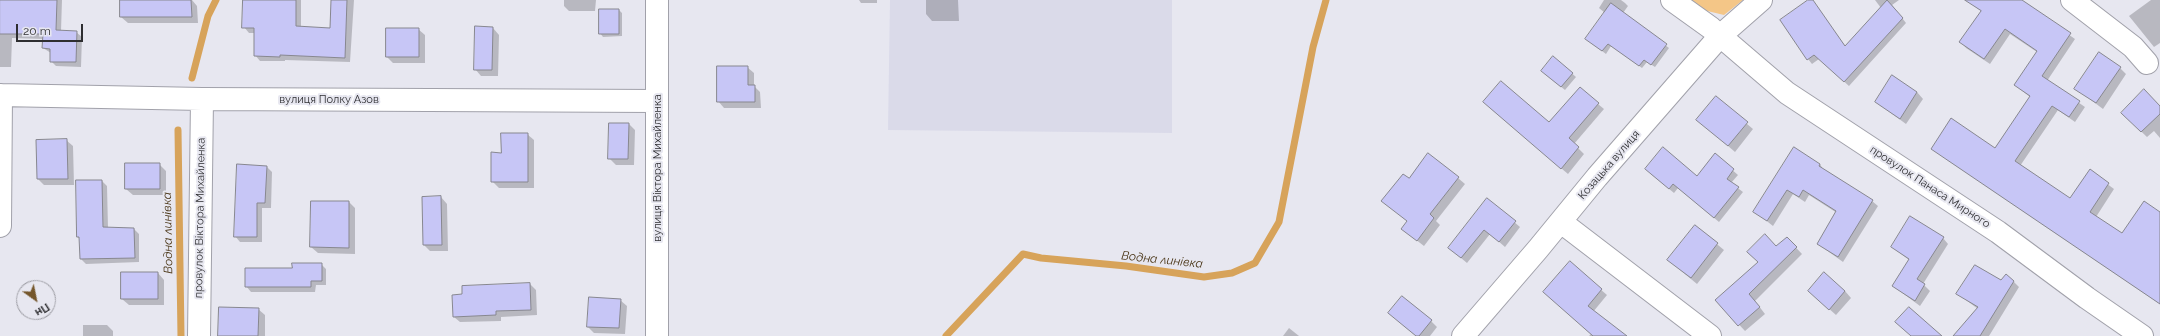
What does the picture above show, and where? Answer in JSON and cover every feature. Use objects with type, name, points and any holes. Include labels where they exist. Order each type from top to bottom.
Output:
[{"type":"street","name":"вулиця Віктора Михайленка","points":[[657,0],[657,336]]},
{"type":"street","name":"провулок Панаса Мирного","points":[[1672,0],[1720,36],[1787,93],[1998,232],[2087,298],[2142,336]]},
{"type":"street","name":"Козацька вулиця","points":[[1464,336],[1561,222],[1597,177],[1720,36],[1761,0]]},
{"type":"street","points":[[2072,0],[2133,47],[2148,63]]},
{"type":"street","name":"вулиця Полку Азов","points":[[1,95],[202,99],[657,101]]},
{"type":"street","points":[[0,226],[1,95]]},
{"type":"street","name":"провулок Віктора Михайленка","points":[[199,336],[202,99]]},
{"type":"street","points":[[1561,222],[1710,336]]},
{"type":"shaded area","points":[[890,0],[1172,0],[1172,133],[888,130]]},
{"type":"shaded area","points":[[1686,0],[1743,0],[1724,15],[1699,9]]},
{"type":"building","points":[[0,0],[57,0],[56,30],[77,31],[76,62],[50,62],[50,49],[42,48],[43,34],[0,34]]},
{"type":"building","points":[[120,0],[191,0],[192,17],[120,17]]},
{"type":"building","points":[[243,0],[296,0],[296,26],[330,28],[331,0],[347,0],[345,58],[280,55],[280,57],[254,56],[254,28],[242,28]]},
{"type":"building","points":[[1808,0],[1813,0],[1845,46],[1887,0],[1903,18],[1844,82],[1814,55],[1807,60],[1780,20]]},
{"type":"building","points":[[1965,0],[2022,0],[2071,33],[2042,76],[2080,101],[2069,117],[2052,106],[2015,161],[2070,198],[2090,169],[2109,183],[2090,212],[2122,233],[2144,201],[2160,212],[2160,304],[1931,149],[1951,118],[1995,148],[2030,96],[2014,85],[2037,51],[2005,29],[1984,59],[1959,42],[1981,11]]},
{"type":"building","points":[[1611,3],[1667,44],[1651,65],[1644,60],[1639,66],[1608,44],[1602,51],[1585,39]]},
{"type":"building","points":[[599,9],[619,9],[619,34],[599,34]]},
{"type":"building","points":[[475,26],[493,27],[492,70],[474,70]]},
{"type":"building","points":[[386,28],[419,28],[419,57],[386,57]]},
{"type":"building","points":[[2099,52],[2121,67],[2096,103],[2074,89]]},
{"type":"building","points":[[1553,56],[1573,73],[1561,87],[1541,71]]},
{"type":"building","points":[[717,66],[748,66],[748,85],[755,85],[755,102],[717,102]]},
{"type":"building","points":[[1892,75],[1917,92],[1900,119],[1875,102]]},
{"type":"building","points":[[1501,81],[1549,122],[1580,87],[1599,103],[1569,138],[1579,147],[1561,169],[1483,102]]},
{"type":"building","points":[[2144,89],[2160,106],[2160,114],[2141,132],[2121,113]]},
{"type":"building","points":[[1716,96],[1748,122],[1728,146],[1696,120]]},
{"type":"building","points":[[609,123],[629,123],[628,159],[608,159]]},
{"type":"building","points":[[501,133],[528,133],[528,182],[491,182],[491,152],[501,153]]},
{"type":"building","points":[[67,139],[68,179],[37,179],[36,140]]},
{"type":"building","points":[[1663,147],[1697,176],[1715,153],[1734,169],[1727,179],[1739,187],[1714,218],[1673,184],[1669,189],[1645,169]]},
{"type":"building","points":[[1794,147],[1820,164],[1819,166],[1873,200],[1838,257],[1817,244],[1836,211],[1803,190],[1799,197],[1787,190],[1767,221],[1753,212]]},
{"type":"building","points":[[1428,153],[1459,177],[1430,214],[1434,218],[1417,241],[1401,229],[1407,221],[1381,201],[1403,174],[1409,178]]},
{"type":"building","points":[[125,163],[160,163],[160,189],[125,189]]},
{"type":"building","points":[[237,164],[267,166],[265,203],[257,203],[257,237],[234,237]]},
{"type":"building","points":[[76,180],[102,180],[103,227],[134,228],[135,258],[80,259],[79,237],[77,237]]},
{"type":"building","points":[[441,196],[442,245],[423,245],[422,197]]},
{"type":"building","points":[[1487,198],[1516,221],[1499,242],[1484,230],[1461,258],[1448,248]]},
{"type":"building","points":[[311,201],[349,201],[349,248],[310,247]]},
{"type":"building","points":[[1910,216],[1944,237],[1917,279],[1925,284],[1915,301],[1892,286],[1909,259],[1891,247]]},
{"type":"building","points":[[1695,225],[1718,243],[1691,278],[1667,260]]},
{"type":"building","points":[[1765,234],[1776,246],[1787,237],[1797,247],[1749,294],[1760,307],[1738,326],[1715,300],[1758,262],[1747,252]]},
{"type":"building","points":[[1570,261],[1602,289],[1588,306],[1627,336],[1593,336],[1543,292]]},
{"type":"building","points":[[292,263],[322,263],[322,281],[311,281],[311,287],[245,287],[245,268],[292,268]]},
{"type":"building","points":[[1975,265],[2001,280],[2006,274],[2014,281],[1980,336],[1953,336],[1978,307],[1956,294]]},
{"type":"building","points":[[121,272],[158,272],[158,299],[121,299]]},
{"type":"building","points":[[1824,272],[1845,291],[1829,310],[1808,291]]},
{"type":"building","points":[[530,283],[531,310],[496,311],[496,315],[453,317],[452,295],[462,294],[462,286]]},
{"type":"building","points":[[1402,296],[1432,320],[1419,336],[1416,336],[1388,313]]},
{"type":"building","points":[[589,297],[621,299],[619,328],[587,327]]},
{"type":"building","points":[[219,307],[259,308],[258,336],[218,336]]},
{"type":"building","points":[[1909,307],[1942,336],[1911,336],[1895,322]]},
{"type":"waterway","name":"Водна линівка","points":[[192,78],[208,16],[216,0]]},
{"type":"waterway","name":"Водна линівка","points":[[946,336],[1023,254],[1041,258],[1126,266],[1204,277],[1232,273],[1255,263],[1279,222],[1313,47],[1326,0]]},
{"type":"waterway","name":"Водна линівка","points":[[178,130],[181,336]]}]
